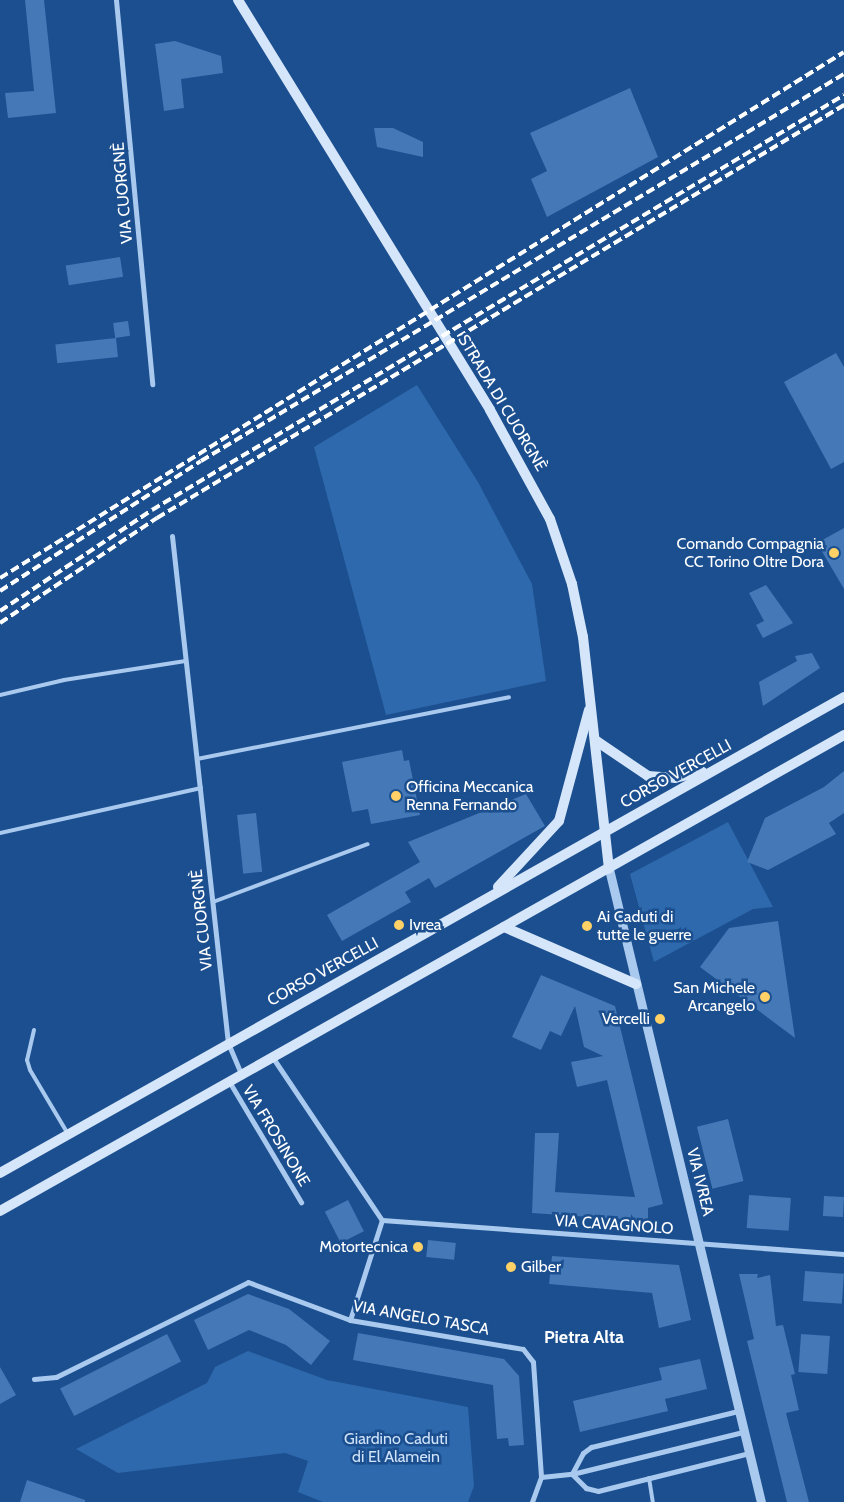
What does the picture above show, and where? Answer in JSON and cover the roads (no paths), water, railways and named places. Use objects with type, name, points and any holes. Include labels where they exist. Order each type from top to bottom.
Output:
[{"type":"main road","name":"STRADA DI CUORGNÈ","points":[[238,0],[463,365],[550,519],[578,608],[609,869]]},
{"type":"main road","name":"CORSO VERCELLI","points":[[0,1173],[487,899],[604,830],[844,697]]},
{"type":"main road","points":[[487,899],[540,848],[559,821],[591,705]]},
{"type":"main road","points":[[0,1212],[844,735]]},
{"type":"main road","points":[[595,740],[648,776],[675,778],[715,769]]},
{"type":"main road","points":[[504,927],[636,984]]},
{"type":"street","name":"VIA CUORGNÈ","points":[[116,0],[152,384]]},
{"type":"street","name":"VIA CUORGNÈ","points":[[172,536],[228,1043],[242,1076]]},
{"type":"street","name":"VIA IVREA","points":[[609,869],[761,1502]]},
{"type":"street","points":[[273,1058],[382,1220],[350,1320]]},
{"type":"street","name":"VIA FROSINONE","points":[[230,1083],[301,1202]]},
{"type":"street","name":"VIA CAVAGNOLO","points":[[382,1220],[844,1254]]},
{"type":"street","name":"VIA ANGELO TASCA","points":[[34,1379],[56,1377],[248,1282],[350,1320],[523,1349],[530,1354],[542,1477],[532,1502]]},
{"type":"street","points":[[572,1474],[583,1453],[591,1447],[738,1410]]},
{"type":"street","points":[[542,1477],[572,1474],[743,1432]]},
{"type":"street","points":[[572,1474],[586,1488],[598,1491],[749,1453]]},
{"type":"lane","points":[[0,695],[64,680],[186,661]]},
{"type":"lane","points":[[197,759],[509,697]]},
{"type":"lane","points":[[0,833],[200,788]]},
{"type":"lane","points":[[213,902],[368,844]]},
{"type":"lane","points":[[34,1030],[27,1060],[68,1134]]},
{"type":"lane","points":[[649,1478],[653,1502]]},
{"type":"railway","points":[[0,578],[844,52]]},
{"type":"railway","points":[[0,591],[201,461],[844,74]]},
{"type":"railway","points":[[0,611],[152,510],[844,95]]},
{"type":"railway","points":[[0,623],[157,518],[844,105]]},
{"type":"place","name":"Comando Compagnia CC Torino Oltre Dora","points":[[834,553]]},
{"type":"place","name":"Officina Meccanica Renna Fernando","points":[[396,796]]},
{"type":"place","name":"Ivrea","points":[[399,925]]},
{"type":"place","name":"Ai Caduti di tutte le guerre","points":[[587,926]]},
{"type":"place","name":"San Michele Arcangelo","points":[[765,997]]},
{"type":"place","name":"Vercelli","points":[[660,1019]]},
{"type":"place","name":"Motortecnica","points":[[418,1247]]},
{"type":"place","name":"Gilber","points":[[511,1267]]},
{"type":"district","name":"Pietra Alta","points":[[584,1337]]},
{"type":"park label","name":"Giardino Caduti di El Alamein","points":[[396,1448]]}]
